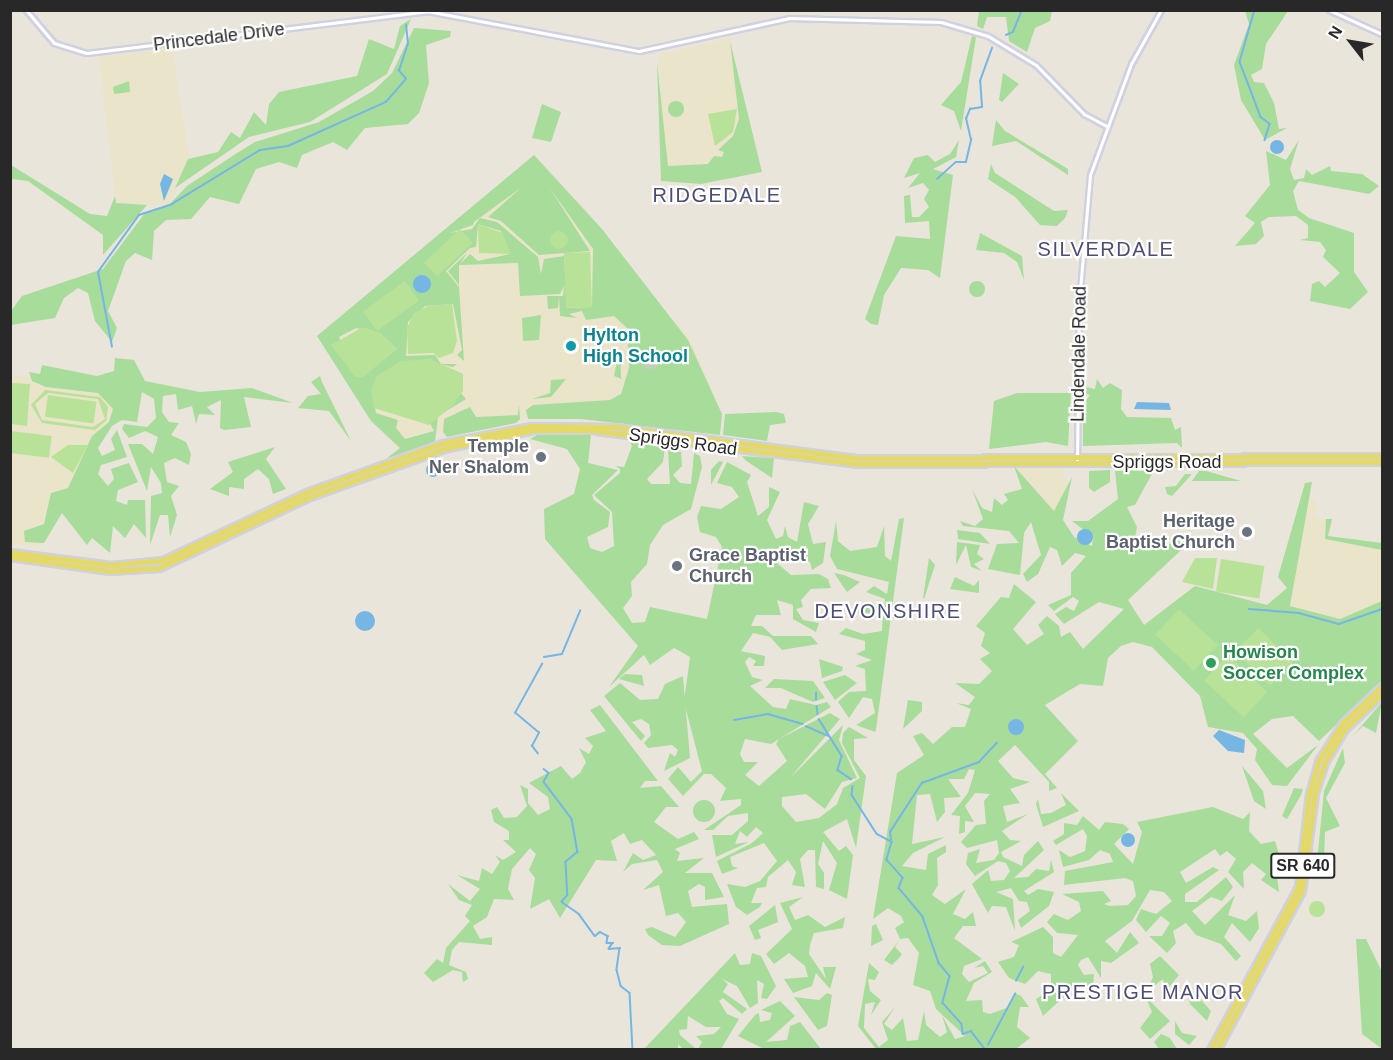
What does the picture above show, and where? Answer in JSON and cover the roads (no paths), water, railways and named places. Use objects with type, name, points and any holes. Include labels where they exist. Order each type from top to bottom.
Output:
[{"type":"main road","name":"Spriggs Road","points":[[10,552],[112,565],[163,560],[301,494],[443,443],[525,426],[605,426],[847,457],[1383,462]]},
{"type":"main road","name":"Spriggs Road","points":[[10,557],[110,571],[159,568],[314,495],[445,449],[530,431],[597,431],[850,463],[1383,456]]},
{"type":"main road","name":"SR 640","points":[[1210,1050],[1298,887],[1309,794],[1319,760],[1344,721],[1383,686]]},
{"type":"main road","name":"SR 640","points":[[1217,1050],[1302,891],[1315,793],[1325,762],[1343,732],[1383,694]]},
{"type":"street","name":"Princedale Drive","points":[[26,10],[54,44],[87,54],[427,12],[639,51],[789,18],[941,22],[979,32],[1036,65],[1084,114],[1107,126]]},
{"type":"street","name":"Lindendale Road","points":[[1077,459],[1088,191],[1107,126],[1161,10]]},
{"type":"street","points":[[1329,10],[1383,34]]},
{"type":"water","points":[[1274,140],[1280,140],[1284,147],[1280,154],[1274,154],[1270,150],[1270,144]]},
{"type":"water","points":[[164,174],[173,179],[164,201],[160,184]]},
{"type":"water","points":[[422,275],[428,278],[431,284],[428,290],[422,293],[416,290],[413,284],[416,278]]},
{"type":"water","points":[[1137,402],[1169,403],[1171,410],[1134,409]]},
{"type":"water","points":[[433,463],[438,465],[440,470],[438,475],[433,477],[428,475],[426,470],[428,465]]},
{"type":"water","points":[[1085,529],[1093,537],[1085,545],[1077,537]]},
{"type":"water","points":[[365,611],[372,614],[375,621],[372,628],[365,631],[358,628],[355,621],[358,614]]},
{"type":"water","points":[[1013,719],[1019,719],[1024,727],[1022,733],[1013,735],[1008,730],[1008,724]]},
{"type":"water","points":[[1219,730],[1245,740],[1244,753],[1228,751],[1213,736]]},
{"type":"water","points":[[1128,833],[1133,835],[1135,840],[1133,845],[1128,847],[1123,845],[1121,840],[1123,835]]},
{"type":"waterway","points":[[1006,35],[1013,32],[1022,10]]},
{"type":"waterway","points":[[1255,10],[1240,62],[1261,117],[1270,124],[1265,140]]},
{"type":"waterway","points":[[112,347],[98,272],[139,215],[172,204],[260,150],[288,146],[386,102],[406,79],[399,71],[408,44],[406,25]]},
{"type":"waterway","points":[[937,179],[956,162],[966,162],[971,140],[966,119],[970,109],[982,107],[980,81],[992,48]]},
{"type":"waterway","points":[[1249,609],[1299,613],[1339,624],[1382,609]]},
{"type":"waterway","points":[[544,657],[562,654],[580,611]]},
{"type":"waterway","points":[[538,754],[532,746],[539,733],[515,713],[542,664]]},
{"type":"waterway","points":[[816,693],[816,700]]},
{"type":"waterway","points":[[817,706],[818,714]]},
{"type":"waterway","points":[[734,720],[768,714],[803,724]]},
{"type":"waterway","points":[[819,719],[842,756],[838,770],[851,779]]},
{"type":"waterway","points":[[806,726],[828,736]]},
{"type":"waterway","points":[[891,840],[890,832],[922,783],[979,762],[997,743]]},
{"type":"waterway","points":[[544,769],[549,773],[544,782],[572,819],[578,852],[566,862],[568,895],[562,902],[579,914],[595,936],[600,932],[608,936],[607,943],[613,943],[609,949],[620,948],[617,970],[621,986],[630,993],[633,1050]]},
{"type":"waterway","points":[[853,786],[852,795],[877,834],[892,842],[887,860],[903,878],[899,888],[923,917],[939,963],[950,976],[943,1003],[962,1024],[963,1034],[971,1031],[986,1050]]},
{"type":"waterway","points":[[1016,981],[1023,967]]},
{"type":"waterway","points":[[988,1045],[1015,994]]},
{"type":"place","name":"Hylton High School","points":[[571,346]]},
{"type":"place","name":"Temple Ner Shalom","points":[[541,457]]},
{"type":"place","name":"Heritage Baptist Church","points":[[1247,532]]},
{"type":"place","name":"Grace Baptist Church","points":[[677,566]]},
{"type":"place","name":"Howison Soccer Complex","points":[[1211,663]]},
{"type":"district","name":"RIDGEDALE","points":[[717,195]]},
{"type":"district","name":"SILVERDALE","points":[[1106,249]]},
{"type":"district","name":"DEVONSHIRE","points":[[888,611]]},
{"type":"district","name":"PRESTIGE MANOR","points":[[1143,992]]}]
